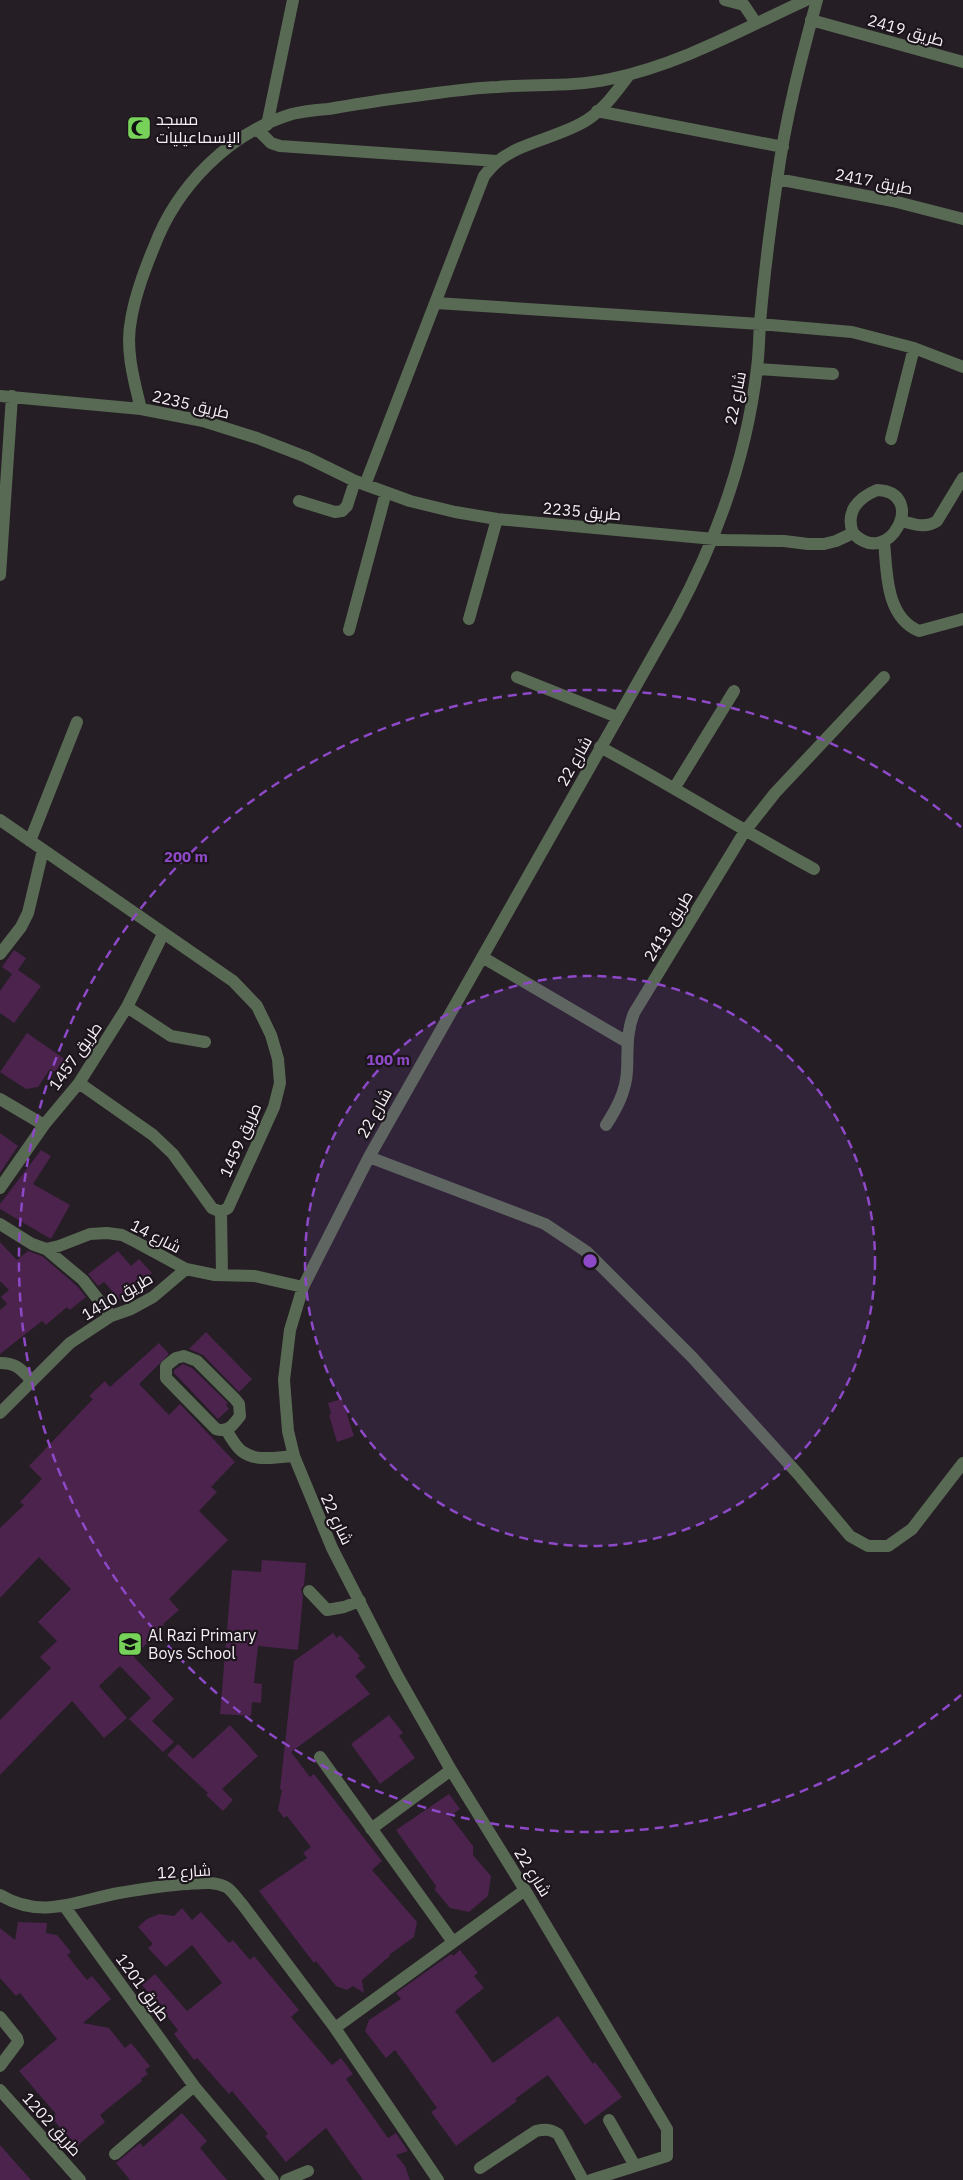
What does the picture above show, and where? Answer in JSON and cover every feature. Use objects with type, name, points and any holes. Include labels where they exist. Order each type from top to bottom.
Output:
[{"type":"street","points":[[293,0],[262,127],[271,143],[280,146],[497,161]]},
{"type":"street","points":[[725,0],[744,5],[756,23]]},
{"type":"street","points":[[141,409],[134,380],[130,346],[130,322],[143,275],[161,229],[200,172],[227,147],[262,127],[292,114],[378,101],[496,87],[566,84],[608,80],[629,75],[677,59],[806,0]]},
{"type":"street","name":"شارع 22","points":[[635,2166],[667,2156],[669,2137],[664,2122],[451,1770],[397,1675],[318,1518],[294,1456],[288,1431],[284,1380],[290,1330],[303,1287],[369,1156],[676,615],[694,581],[711,538],[739,460],[757,369],[760,324],[777,179],[817,0]]},
{"type":"street","name":"طريق 2419","points":[[811,20],[963,62]]},
{"type":"street","points":[[299,501],[335,512],[342,511],[360,483],[436,303],[484,176],[497,161],[512,151],[571,129],[589,119],[611,99],[629,75]]},
{"type":"street","points":[[597,111],[783,147]]},
{"type":"street","name":"طريق 2417","points":[[777,179],[893,201],[963,219]]},
{"type":"street","points":[[436,303],[760,324],[852,332],[914,348],[963,368]]},
{"type":"street","points":[[891,439],[914,348]]},
{"type":"street","points":[[757,369],[833,374]]},
{"type":"street","points":[[0,575],[6,396]]},
{"type":"street","name":"طريق 2235","points":[[6,396],[141,409],[203,421],[257,438],[306,457],[360,483],[386,492],[455,512],[497,519],[711,538],[824,544],[853,533]]},
{"type":"street","points":[[901,521],[922,526],[933,524],[941,517],[963,478]]},
{"type":"street","points":[[877,490],[886,490],[899,500],[902,508],[901,521],[894,532],[884,541],[875,544],[867,543],[853,533],[850,517],[853,509],[863,497],[877,490]]},
{"type":"street","points":[[349,630],[386,492]]},
{"type":"street","points":[[469,619],[497,519]]},
{"type":"street","points":[[884,541],[887,580],[897,614],[907,624],[919,631],[963,619]]},
{"type":"street","name":"طريق 2413","points":[[606,1125],[615,1112],[626,1082],[627,1042],[630,1023],[634,1013],[745,831],[775,793],[884,677]]},
{"type":"street","points":[[516,678],[617,717]]},
{"type":"street","points":[[675,787],[734,691]]},
{"type":"street","points":[[30,841],[77,722]]},
{"type":"street","points":[[600,747],[675,787],[745,831],[814,870]]},
{"type":"street","name":"طريق 1459","points":[[0,820],[246,992],[261,1013],[271,1035],[278,1059],[280,1084],[274,1107],[228,1208],[221,1212],[212,1208],[173,1154],[153,1135],[79,1084]]},
{"type":"street","points":[[0,954],[21,927],[28,913],[43,850]]},
{"type":"street","name":"طريق 1457","points":[[0,1188],[44,1124],[79,1084],[127,1007],[163,934]]},
{"type":"street","points":[[482,957],[627,1042]]},
{"type":"street","points":[[127,1007],[171,1036],[205,1042]]},
{"type":"street","points":[[0,1099],[44,1124]]},
{"type":"street","points":[[369,1156],[545,1224],[587,1252],[692,1357],[798,1474],[850,1536],[868,1546],[888,1546],[912,1529],[963,1464]]},
{"type":"street","points":[[221,1212],[222,1275]]},
{"type":"street","points":[[0,1224],[32,1244],[46,1249],[82,1280],[111,1316]]},
{"type":"street","name":"شارع 14","points":[[46,1249],[90,1234],[107,1233],[122,1235],[186,1269]]},
{"type":"street","points":[[186,1269],[202,1273],[255,1276],[303,1287]]},
{"type":"street","name":"طريق 1410","points":[[0,1413],[70,1343],[111,1316],[131,1309],[153,1297],[186,1269]]},
{"type":"street","points":[[226,1430],[240,1416],[239,1404],[235,1399],[191,1358],[184,1356],[170,1362],[165,1372],[169,1383],[216,1429],[226,1430],[242,1452],[249,1456],[262,1458],[294,1456]]},
{"type":"street","points":[[0,1363],[10,1363],[19,1366],[31,1380]]},
{"type":"street","points":[[309,1591],[327,1610],[344,1607],[360,1601]]},
{"type":"street","points":[[320,1758],[452,1942]]},
{"type":"street","points":[[371,1829],[451,1770]]},
{"type":"street","name":"شارع 12","points":[[0,1895],[31,1908],[65,1907],[118,1893],[180,1885],[212,1883],[228,1888],[335,2028],[438,2180]]},
{"type":"street","points":[[335,2028],[525,1890]]},
{"type":"street","name":"طريق 1201","points":[[65,1907],[194,2086],[273,2180]]},
{"type":"street","points":[[0,2017],[18,2038],[18,2042],[0,2066]]},
{"type":"street","points":[[115,2154],[194,2086]]},
{"type":"street","name":"طريق 1202","points":[[0,2090],[80,2180]]},
{"type":"street","points":[[590,2180],[635,2166],[609,2120]]},
{"type":"street","points":[[480,2168],[536,2131],[543,2129],[558,2134],[583,2180]]},
{"type":"street","points":[[286,2180],[308,2171]]},
{"type":"building","points":[[14,950],[26,958],[18,970],[41,986],[14,1023],[0,1013],[0,991],[12,974],[2,967]]},
{"type":"building","points":[[27,1033],[66,1060],[57,1073],[50,1069],[38,1087],[26,1089],[0,1072]]},
{"type":"building","points":[[0,1133],[18,1146],[0,1173]]},
{"type":"building","points":[[41,1150],[51,1156],[33,1184],[70,1205],[51,1239],[0,1209],[0,1204]]},
{"type":"building","points":[[0,1242],[17,1260],[28,1251],[42,1256],[77,1286],[86,1297],[70,1310],[67,1307],[46,1325],[42,1321],[0,1354],[0,1310],[7,1304],[1,1297],[9,1290],[0,1281]]},
{"type":"building","points":[[118,1251],[131,1266],[139,1259],[152,1273],[122,1302],[104,1282],[98,1286],[88,1274]]},
{"type":"building","points":[[206,1332],[252,1379],[239,1392],[203,1355],[189,1349]]},
{"type":"building","points":[[159,1343],[169,1354],[139,1384],[169,1415],[180,1404],[235,1462],[211,1487],[217,1492],[199,1511],[228,1540],[169,1599],[179,1610],[163,1624],[134,1657],[174,1699],[152,1721],[174,1742],[163,1752],[129,1719],[151,1698],[120,1666],[99,1686],[127,1718],[104,1738],[72,1701],[0,1775],[0,1720],[51,1668],[40,1657],[57,1641],[38,1622],[71,1589],[39,1557],[0,1598],[0,1528],[24,1505],[20,1502],[42,1479],[29,1466],[93,1399],[89,1396],[105,1381],[110,1387]]},
{"type":"building","points":[[183,1364],[192,1368],[228,1403],[226,1405],[229,1409],[218,1419],[174,1373],[174,1370]]},
{"type":"building","points":[[342,1399],[354,1436],[337,1442],[329,1415],[331,1414],[328,1403]]},
{"type":"building","points":[[262,1560],[306,1563],[304,1585],[301,1589],[303,1596],[298,1650],[258,1646],[254,1683],[262,1684],[261,1703],[252,1702],[251,1716],[220,1714],[232,1570],[261,1572]]},
{"type":"building","points":[[333,1633],[337,1638],[340,1635],[360,1656],[358,1658],[366,1667],[355,1676],[370,1694],[291,1752],[310,1777],[314,1774],[382,1861],[372,1870],[417,1922],[414,1937],[389,1955],[362,1980],[364,1993],[353,1986],[347,1990],[336,1986],[316,1961],[314,1963],[259,1891],[307,1858],[303,1853],[311,1847],[287,1816],[284,1818],[278,1810],[282,1790],[280,1789],[294,1661]]},
{"type":"building","points":[[389,1715],[403,1733],[399,1736],[415,1758],[380,1784],[351,1744]]},
{"type":"building","points":[[230,1725],[258,1756],[222,1789],[233,1800],[223,1811],[206,1795],[208,1793],[167,1755],[178,1744],[193,1759]]},
{"type":"building","points":[[449,1794],[460,1809],[450,1816],[473,1846],[473,1855],[491,1876],[488,1896],[469,1912],[450,1908],[435,1890],[436,1886],[396,1830]]},
{"type":"building","points":[[182,1908],[192,1920],[201,1912],[229,1943],[233,1940],[250,1960],[254,1956],[299,2010],[291,2017],[332,2065],[341,2058],[353,2074],[346,2079],[388,2138],[396,2133],[408,2151],[396,2155],[405,2166],[410,2180],[363,2180],[326,2128],[286,2162],[265,2136],[268,2134],[232,2091],[229,2094],[197,2058],[194,2060],[174,2034],[178,2030],[142,1985],[155,1974],[187,2011],[222,1983],[192,1945],[166,1967],[148,1948],[153,1944],[138,1927],[147,1919],[159,1914],[174,1916]]},
{"type":"building","points":[[18,1922],[47,1923],[46,1933],[57,1935],[71,1952],[67,1955],[87,1980],[92,1976],[111,1999],[83,2023],[109,2028],[125,2048],[131,2043],[150,2066],[145,2070],[148,2074],[141,2079],[142,2081],[100,2115],[105,2122],[76,2147],[52,2118],[56,2114],[19,2071],[57,2039],[20,1993],[16,1996],[0,1978],[0,1928],[15,1940]]},
{"type":"building","points":[[460,1950],[478,1973],[474,1976],[484,1988],[455,2011],[493,2063],[558,2016],[593,2064],[595,2062],[622,2097],[585,2125],[548,2075],[515,2099],[517,2101],[456,2146],[431,2112],[437,2108],[395,2050],[386,2058],[365,2031],[369,2020],[401,1999],[396,1993],[451,1954],[453,1956]]},
{"type":"building","points":[[182,2113],[207,2141],[200,2148],[227,2180],[130,2180],[116,2163],[140,2143],[143,2147]]},
{"type":"building","points":[[0,2145],[31,2180],[0,2180]]},
{"type":"place","name":"مسجد الإسماعيليات","points":[[139,128]]},
{"type":"place","name":"Al Razi Primary Boys School","points":[[130,1644]]}]
